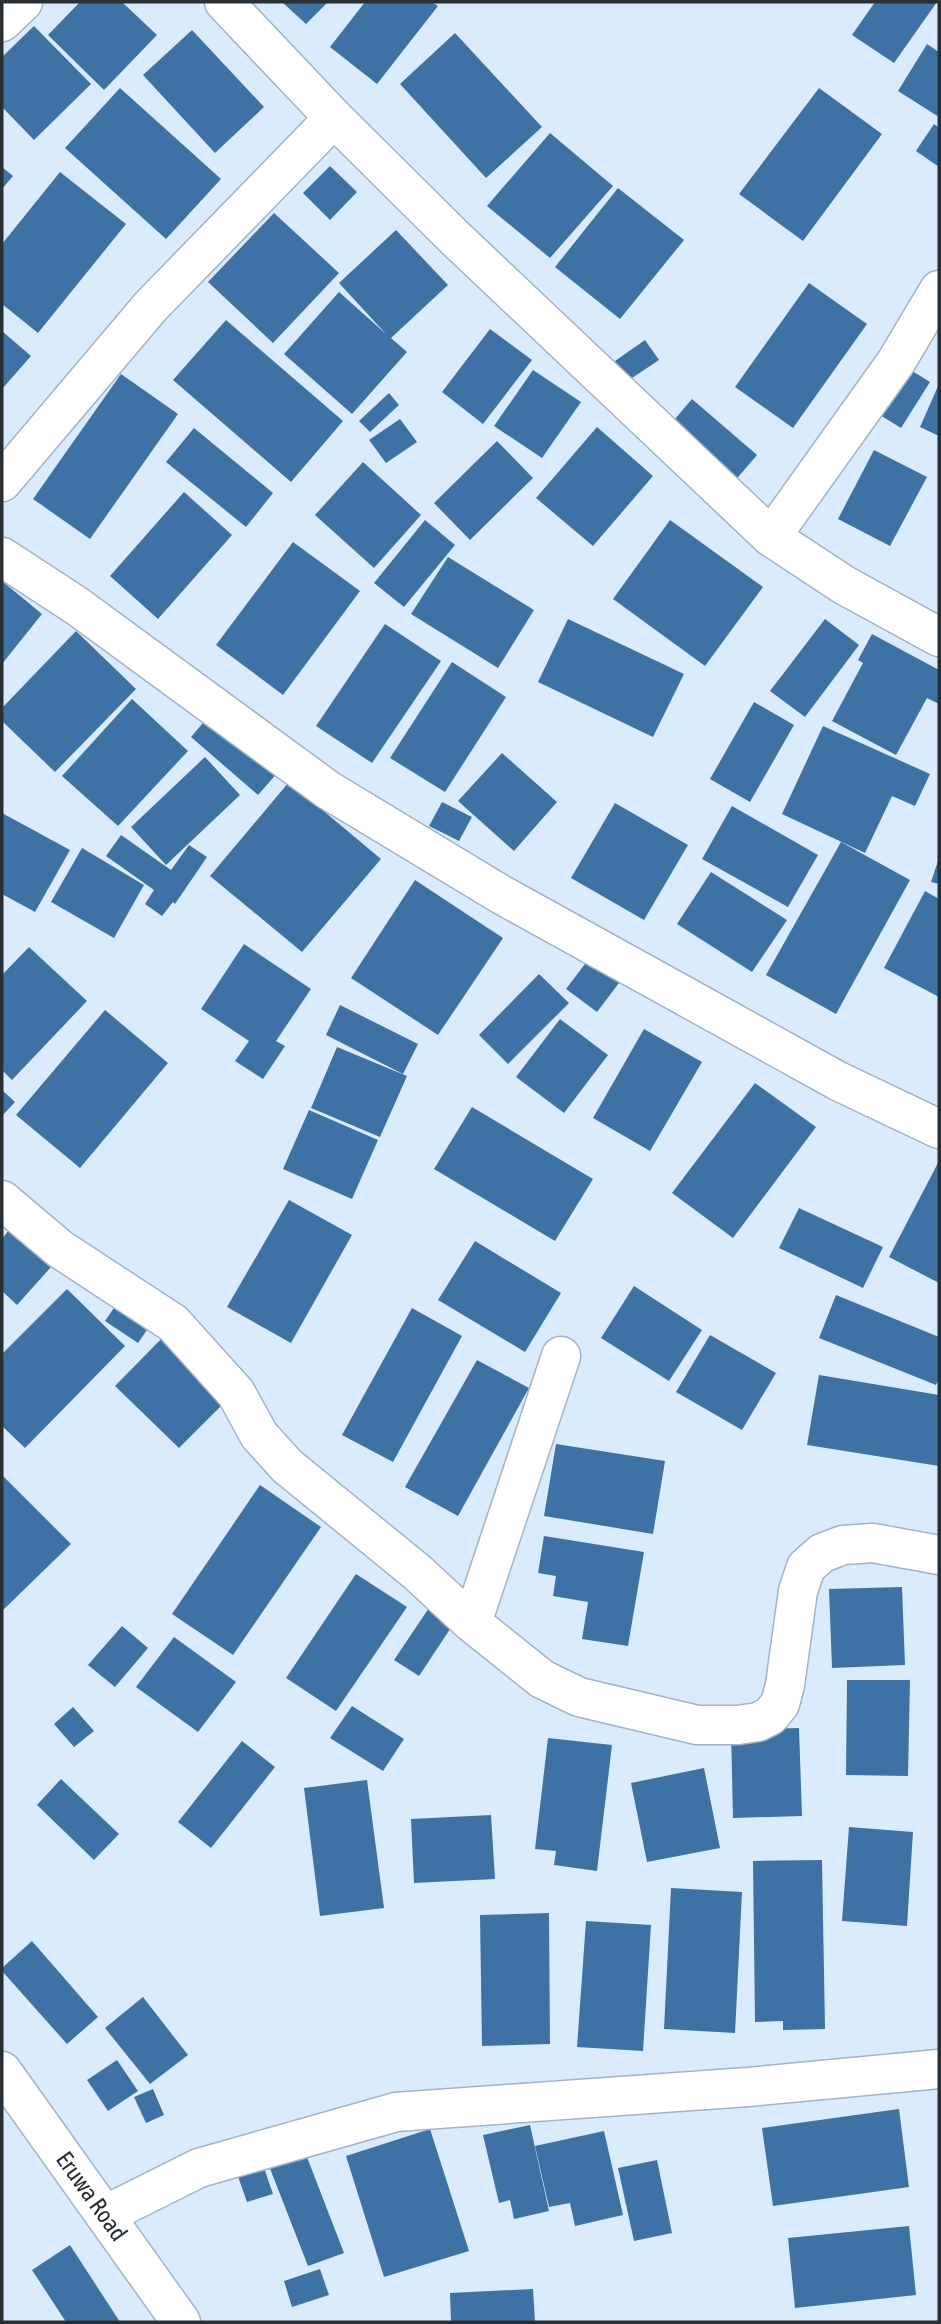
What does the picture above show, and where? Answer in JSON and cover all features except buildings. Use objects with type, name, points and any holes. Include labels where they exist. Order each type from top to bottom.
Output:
[{"type":"street","points":[[2,22],[23,2]]},
{"type":"street","points":[[224,2],[334,118],[465,247],[771,537],[845,585],[939,637]]},
{"type":"street","points":[[2,482],[151,306],[334,118]]},
{"type":"street","points":[[771,537],[896,362],[939,290]]},
{"type":"street","points":[[2,557],[77,606],[340,797],[502,895],[838,1081],[939,1129]]},
{"type":"street","points":[[2,1200],[60,1249],[173,1323],[236,1393],[259,1434],[287,1466],[542,1679],[579,1697],[696,1725],[738,1726],[758,1722],[770,1716],[780,1704],[798,1591],[806,1567],[822,1553],[842,1545],[873,1543],[939,1555]]},
{"type":"street","points":[[472,1623],[561,1356]]},
{"type":"street","points":[[105,2215],[199,2168],[396,2112],[748,2087],[939,2069]]},
{"type":"street","name":"Eruwa Road","points":[[2,2071],[181,2322]]}]
